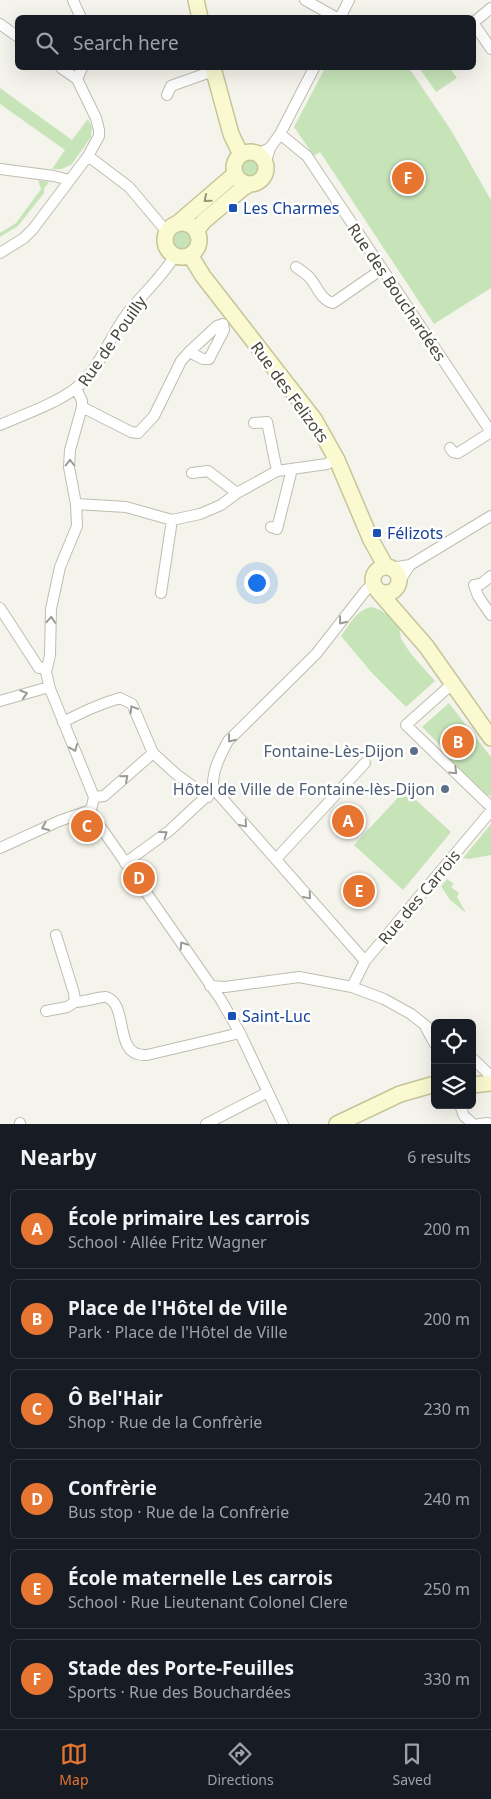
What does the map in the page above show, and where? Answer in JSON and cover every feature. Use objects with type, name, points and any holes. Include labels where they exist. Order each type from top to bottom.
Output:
[{"type":"street","points":[[73,0],[80,15]]},
{"type":"street","points":[[196,0],[199,15]]},
{"type":"street","points":[[305,0],[332,15]]},
{"type":"street","points":[[340,15],[349,0]]},
{"type":"street","points":[[476,21],[491,8]]},
{"type":"street","points":[[0,24],[15,35]]},
{"type":"street","points":[[476,26],[491,49]]},
{"type":"street","points":[[0,253],[24,238],[33,229],[88,156],[97,141],[99,130],[96,118],[77,79],[64,70]]},
{"type":"street","points":[[77,79],[81,70]]},
{"type":"street","points":[[167,95],[171,86],[211,70]]},
{"type":"street","points":[[213,70],[231,134],[241,155]]},
{"type":"street","points":[[196,231],[204,221],[243,188],[263,177],[266,168],[264,155],[280,134],[313,70]]},
{"type":"street","name":"Rue des Bouchardées","points":[[280,134],[307,156],[491,432],[458,453],[453,452],[450,448]]},
{"type":"street","points":[[250,184],[241,182],[235,174],[234,164],[241,155],[250,152],[264,155]]},
{"type":"street","points":[[88,156],[129,187],[173,228]]},
{"type":"street","points":[[1,170],[54,176],[69,180]]},
{"type":"street","points":[[173,228],[187,224],[196,231],[199,242],[196,250],[182,255],[169,251],[165,244],[173,228],[235,174]]},
{"type":"street","name":"Rue des Felizots","points":[[182,255],[203,276],[228,320],[314,420],[336,458],[371,540],[389,568]]},
{"type":"street","name":"Rue de Pouilly","points":[[94,797],[49,687],[46,668],[50,655],[50,625],[56,585],[60,567],[77,526],[76,504],[69,467],[70,450],[82,407],[76,388],[89,375],[126,315],[182,255]]},
{"type":"street","points":[[296,267],[309,276],[324,298],[332,303],[382,269]]},
{"type":"street","points":[[189,352],[203,358],[209,358],[228,320]]},
{"type":"street","points":[[82,407],[131,432],[138,433],[154,416],[181,361],[217,326],[228,320]]},
{"type":"street","points":[[0,425],[76,388]]},
{"type":"street","points":[[254,423],[267,422],[277,471]]},
{"type":"street","points":[[76,504],[126,507],[172,520],[200,514],[221,505],[237,493],[277,471],[327,464],[336,458]]},
{"type":"street","points":[[270,527],[278,529],[292,469]]},
{"type":"street","points":[[192,473],[208,471],[237,493]]},
{"type":"street","points":[[125,863],[169,831],[210,793],[216,767],[228,741],[316,654],[366,590],[375,585],[378,570],[410,564],[491,516]]},
{"type":"street","points":[[161,592],[172,520]]},
{"type":"street","name":"Rue des Felizots","points":[[371,540],[370,572],[375,585]]},
{"type":"street","points":[[375,585],[382,593],[390,593],[410,564]]},
{"type":"street","points":[[389,568],[398,574],[398,584],[405,620]]},
{"type":"street","points":[[491,576],[481,584],[474,585],[478,596],[491,616]]},
{"type":"street","points":[[375,585],[426,646],[491,738]]},
{"type":"street","points":[[0,608],[39,668],[46,668]]},
{"type":"street","points":[[452,684],[406,725],[491,809]]},
{"type":"street","points":[[0,702],[49,687]]},
{"type":"street","points":[[63,722],[99,704],[120,698],[132,704],[153,753],[176,774],[210,793],[276,859],[365,961]]},
{"type":"street","points":[[153,753],[104,796],[94,797],[91,810],[93,816],[221,1000],[240,1033],[283,1124]]},
{"type":"street","points":[[276,859],[365,763]]},
{"type":"street","name":"Rue des Carrois","points":[[352,987],[365,961],[491,809]]},
{"type":"street","points":[[0,848],[59,821],[91,810]]},
{"type":"street","points":[[56,935],[75,1002]]},
{"type":"street","points":[[210,986],[225,987],[298,977],[352,987],[384,999],[411,1014],[430,1030]]},
{"type":"street","points":[[46,1011],[67,1007],[75,1002],[85,1002],[102,997],[108,998],[113,1003],[121,1019],[127,1046],[133,1052],[141,1055],[240,1033]]},
{"type":"street","points":[[476,1062],[491,1075]]},
{"type":"street","points":[[476,1077],[491,1075]]},
{"type":"street","points":[[476,1085],[491,1084]]},
{"type":"street","points":[[337,1124],[400,1094],[431,1085]]},
{"type":"street","points":[[206,1124],[268,1092]]},
{"type":"street","points":[[355,1124],[431,1093]]},
{"type":"street","points":[[461,1109],[464,1116],[473,1124]]},
{"type":"green space","points":[[324,70],[410,70],[451,130],[491,200],[491,288],[434,324],[320,152],[314,156],[294,127]]},
{"type":"green space","points":[[421,70],[451,70],[457,78],[436,92]]},
{"type":"green space","points":[[0,88],[72,140],[88,119],[92,127],[91,137],[72,164],[62,169],[52,169],[65,150],[0,104]]},
{"type":"green space","points":[[250,157],[257,160],[260,167],[257,174],[250,177],[243,174],[240,167],[243,160]]},
{"type":"green space","points":[[38,180],[49,182],[44,189],[44,193],[18,226],[0,237],[0,233],[16,223],[41,189]]},
{"type":"green space","points":[[182,227],[187,228],[193,234],[193,244],[187,250],[182,251],[177,250],[171,244],[170,239],[171,234],[177,228]]},
{"type":"green space","points":[[372,607],[394,619],[399,626],[401,639],[411,654],[435,681],[406,707],[372,673],[341,636],[358,614]]},
{"type":"green space","points":[[449,703],[491,757],[491,796],[486,795],[449,762],[451,756],[422,727]]},
{"type":"green space","points":[[405,790],[451,832],[403,890],[354,845]]},
{"type":"green space","points":[[491,824],[491,855],[469,859],[463,858]]},
{"type":"green space","points":[[447,879],[454,884],[451,887],[459,893],[457,897],[466,913],[450,900],[441,886]]},
{"type":"place","name":"Stade des Porte-Feuilles","points":[[408,178]]},
{"type":"place","name":"Les Charmes","points":[[233,208]]},
{"type":"place","name":"Félizots","points":[[377,533]]},
{"type":"place","name":"Place de l'Hôtel de Ville","points":[[458,742]]},
{"type":"place","name":"Fontaine-Lès-Dijon","points":[[414,751]]},
{"type":"place","name":"Hôtel de Ville de Fontaine-lès-Dijon","points":[[445,789]]},
{"type":"place","name":"École primaire Les carrois","points":[[348,821]]},
{"type":"place","name":"Ô Bel'Hair","points":[[87,826]]},
{"type":"place","name":"Confrèrie","points":[[139,878]]},
{"type":"place","name":"École maternelle Les carrois","points":[[359,891]]},
{"type":"place","name":"Saint-Luc","points":[[232,1016]]}]
